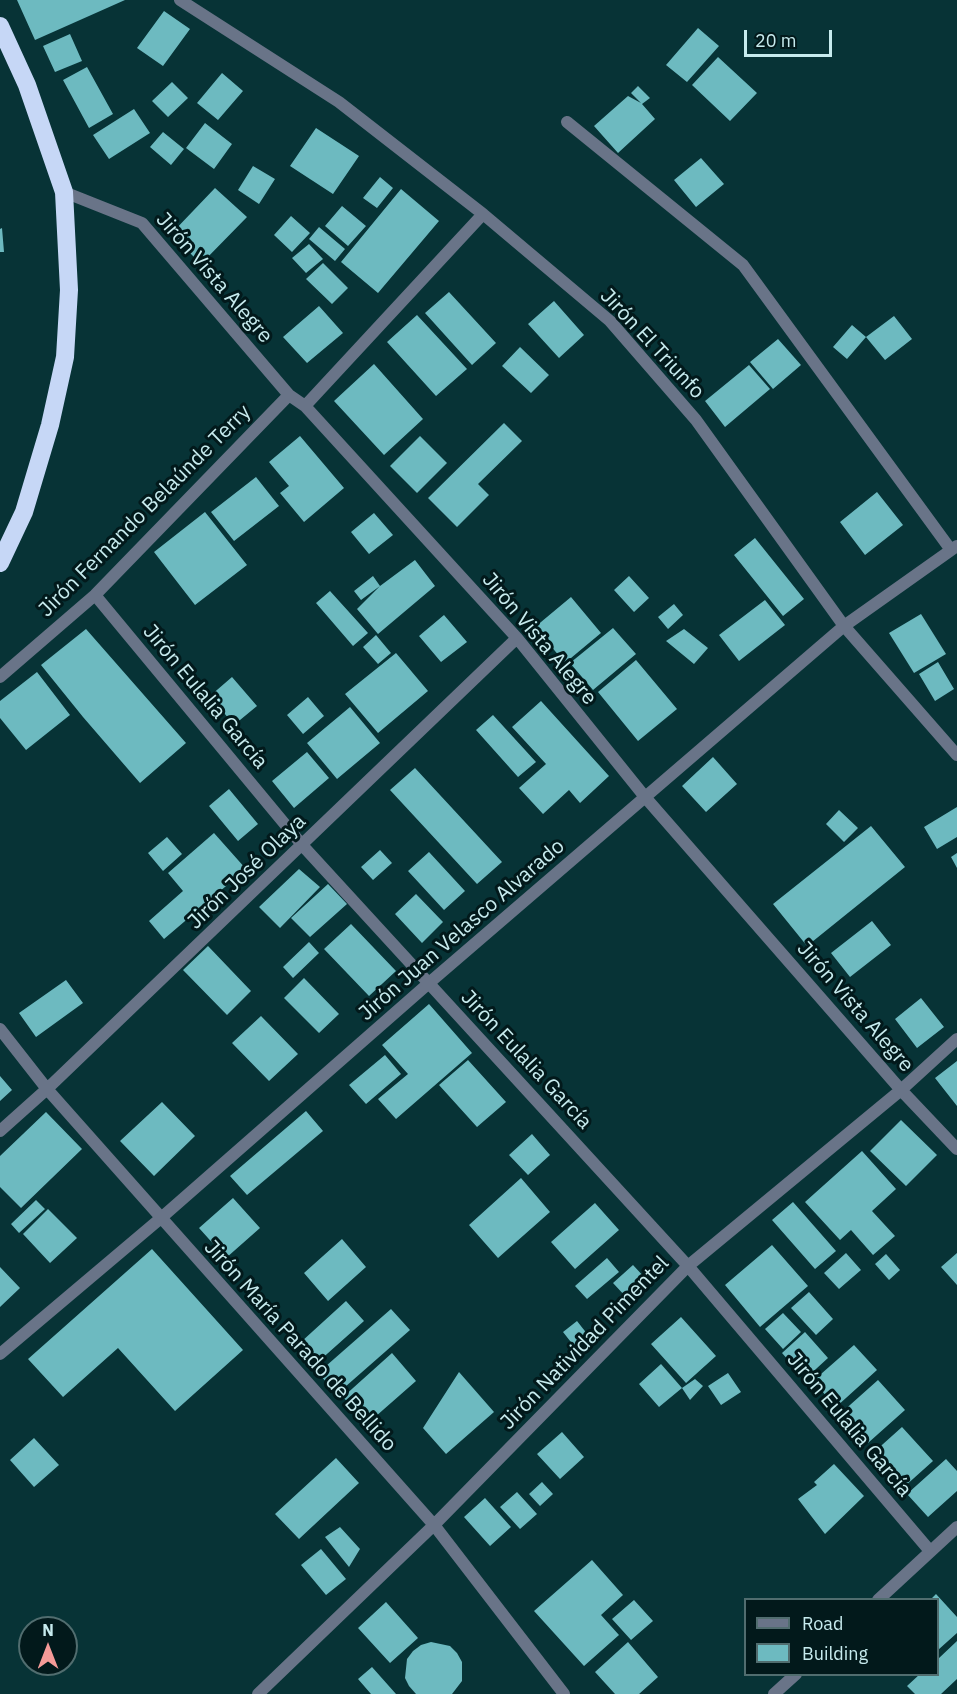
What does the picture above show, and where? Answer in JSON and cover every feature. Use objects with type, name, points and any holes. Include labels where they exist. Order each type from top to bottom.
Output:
[{"type":"highway","points":[[0,26],[27,85],[63,192],[69,290],[65,357],[50,425],[24,512],[0,563]]},
{"type":"street","name":"Jirón El Triunfo","points":[[180,0],[339,102],[483,214],[610,321],[696,420],[844,626],[957,755]]},
{"type":"street","points":[[567,122],[743,266],[954,548]]},
{"type":"street","name":"Jirón Vista Alegre","points":[[63,192],[142,223],[289,395],[305,406],[517,638],[645,797],[901,1090],[957,1149]]},
{"type":"street","points":[[305,406],[483,214]]},
{"type":"street","name":"Jirón Fernando Belaúnde Terry","points":[[0,677],[95,594],[289,395]]},
{"type":"street","name":"Jirón Juan Velasco Alvarado","points":[[0,1354],[161,1218],[429,983],[844,626],[954,548]]},
{"type":"street","name":"Jirón Eulalia García","points":[[95,594],[303,846],[688,1266],[930,1551]]},
{"type":"street","name":"Jirón José Olaya","points":[[0,1131],[303,846],[517,638]]},
{"type":"street","name":"Jirón María Parado de Bellido","points":[[0,1029],[47,1089],[434,1526],[564,1694]]},
{"type":"street","name":"Jirón Natividad Pimentel","points":[[258,1694],[434,1526],[688,1266],[901,1090],[957,1039]]},
{"type":"street","points":[[879,1598],[957,1527]]},
{"type":"street","points":[[774,1694],[794,1676]]},
{"type":"building","points":[[17,0],[125,0],[35,40]]},
{"type":"building","points":[[164,11],[190,29],[163,66],[137,48]]},
{"type":"building","points":[[698,28],[719,46],[687,82],[666,65]]},
{"type":"building","points":[[70,34],[82,61],[55,72],[43,46]]},
{"type":"building","points":[[718,57],[757,93],[730,121],[692,85]]},
{"type":"building","points":[[87,67],[113,114],[89,128],[63,80]]},
{"type":"building","points":[[222,73],[243,91],[218,120],[197,103]]},
{"type":"building","points":[[172,82],[188,98],[168,117],[152,101]]},
{"type":"building","points":[[638,86],[650,98],[642,104],[655,119],[618,153],[594,126],[628,96],[641,103],[631,93]]},
{"type":"building","points":[[134,109],[150,133],[109,159],[93,135]]},
{"type":"building","points":[[205,123],[232,144],[214,169],[186,148]]},
{"type":"building","points":[[316,128],[359,156],[333,194],[290,166]]},
{"type":"building","points":[[163,132],[184,149],[171,165],[150,147]]},
{"type":"building","points":[[701,158],[724,184],[696,207],[674,180]]},
{"type":"building","points":[[253,166],[275,179],[259,204],[238,190]]},
{"type":"building","points":[[380,177],[393,188],[377,208],[363,198]]},
{"type":"building","points":[[215,188],[247,217],[201,264],[171,234]]},
{"type":"building","points":[[401,189],[439,221],[378,293],[341,262]]},
{"type":"building","points":[[342,206],[366,226],[348,246],[325,226]]},
{"type":"building","points":[[291,216],[310,233],[292,252],[274,235]]},
{"type":"building","points":[[319,227],[345,249],[335,261],[309,239]]},
{"type":"building","points":[[2,228],[4,252],[0,252],[0,229]]},
{"type":"building","points":[[309,244],[323,259],[306,273],[292,258]]},
{"type":"building","points":[[323,263],[348,288],[332,304],[306,279]]},
{"type":"building","points":[[449,292],[496,343],[472,365],[425,313]]},
{"type":"building","points":[[554,301],[584,335],[559,358],[528,324]]},
{"type":"building","points":[[319,306],[343,333],[307,363],[283,337]]},
{"type":"building","points":[[417,315],[467,369],[436,396],[387,342]]},
{"type":"building","points":[[894,316],[912,339],[885,360],[866,337]]},
{"type":"building","points":[[852,325],[866,337],[847,359],[833,347]]},
{"type":"building","points":[[778,339],[801,365],[773,389],[750,362]]},
{"type":"building","points":[[520,347],[549,375],[531,393],[502,366]]},
{"type":"building","points":[[374,364],[423,419],[384,455],[334,401]]},
{"type":"building","points":[[749,365],[770,389],[725,427],[705,401]]},
{"type":"building","points":[[504,423],[522,441],[478,484],[489,495],[457,527],[428,498]]},
{"type":"building","points":[[300,436],[344,488],[304,522],[280,493],[289,486],[269,462]]},
{"type":"building","points":[[420,436],[447,463],[417,493],[390,466]]},
{"type":"building","points":[[256,477],[279,506],[234,541],[211,512]]},
{"type":"building","points":[[877,492],[903,525],[865,555],[840,522]]},
{"type":"building","points":[[205,512],[247,565],[195,605],[154,552]]},
{"type":"building","points":[[374,513],[393,535],[369,554],[351,532]]},
{"type":"building","points":[[755,538],[804,599],[783,616],[734,555]]},
{"type":"building","points":[[415,560],[435,586],[378,634],[357,609],[380,586]]},
{"type":"building","points":[[373,576],[380,586],[361,600],[354,591]]},
{"type":"building","points":[[629,576],[649,598],[634,612],[614,590]]},
{"type":"building","points":[[330,591],[368,633],[353,646],[316,603]]},
{"type":"building","points":[[571,597],[601,633],[565,663],[535,627]]},
{"type":"building","points":[[765,600],[785,625],[739,661],[719,635]]},
{"type":"building","points":[[674,604],[683,615],[668,629],[658,617]]},
{"type":"building","points":[[921,614],[946,654],[914,673],[889,633]]},
{"type":"building","points":[[444,615],[467,642],[441,662],[419,636]]},
{"type":"building","points":[[613,628],[636,654],[593,690],[570,663]]},
{"type":"building","points":[[86,629],[186,743],[140,783],[41,665]]},
{"type":"building","points":[[684,629],[708,648],[694,664],[666,641]]},
{"type":"building","points":[[376,635],[391,653],[378,664],[363,647]]},
{"type":"building","points":[[396,653],[428,691],[378,733],[345,694]]},
{"type":"building","points":[[636,660],[677,709],[638,741],[598,692]]},
{"type":"building","points":[[938,662],[954,689],[935,701],[919,674]]},
{"type":"building","points":[[37,672],[70,715],[26,750],[0,718],[0,701]]},
{"type":"building","points":[[232,677],[257,706],[234,725],[210,696]]},
{"type":"building","points":[[308,697],[324,716],[303,734],[287,715]]},
{"type":"building","points":[[541,701],[609,776],[580,803],[569,790],[543,814],[519,788],[546,764],[512,727]]},
{"type":"building","points":[[350,707],[380,743],[337,779],[307,743]]},
{"type":"building","points":[[493,715],[536,762],[518,777],[476,730]]},
{"type":"building","points":[[307,752],[329,778],[294,808],[272,781]]},
{"type":"building","points":[[713,757],[737,784],[706,812],[682,786]]},
{"type":"building","points":[[415,768],[502,862],[477,884],[390,790]]},
{"type":"building","points":[[229,789],[258,824],[238,841],[209,806]]},
{"type":"building","points":[[957,807],[957,837],[937,849],[924,827]]},
{"type":"building","points":[[839,810],[858,828],[844,842],[826,824]]},
{"type":"building","points":[[871,826],[905,867],[807,946],[773,904]]},
{"type":"building","points":[[214,833],[246,869],[164,939],[149,921],[183,891],[168,873]]},
{"type":"building","points":[[167,837],[182,854],[163,871],[148,853]]},
{"type":"building","points":[[380,850],[392,863],[373,880],[361,867]]},
{"type":"building","points":[[429,852],[465,891],[444,910],[408,871]]},
{"type":"building","points":[[957,853],[957,868],[951,857]]},
{"type":"building","points":[[299,869],[320,887],[280,928],[259,907]]},
{"type":"building","points":[[328,884],[347,904],[310,937],[291,918]]},
{"type":"building","points":[[416,894],[443,922],[422,943],[395,914]]},
{"type":"building","points":[[872,921],[891,945],[850,977],[831,953]]},
{"type":"building","points":[[351,924],[396,971],[369,996],[324,949]]},
{"type":"building","points":[[309,942],[319,953],[293,978],[283,967]]},
{"type":"building","points":[[208,946],[251,991],[227,1015],[183,970]]},
{"type":"building","points":[[304,978],[339,1014],[319,1033],[284,998]]},
{"type":"building","points":[[66,980],[83,1003],[36,1037],[19,1013]]},
{"type":"building","points":[[921,998],[944,1027],[917,1048],[895,1019]]},
{"type":"building","points":[[429,1004],[472,1053],[396,1119],[378,1099],[408,1074],[382,1045]]},
{"type":"building","points":[[261,1016],[298,1054],[269,1081],[232,1043]]},
{"type":"building","points":[[385,1055],[401,1074],[366,1104],[349,1085]]},
{"type":"building","points":[[468,1060],[506,1102],[477,1127],[439,1085]]},
{"type":"building","points":[[957,1061],[957,1106],[935,1078]]},
{"type":"building","points":[[0,1076],[12,1090],[0,1101]]},
{"type":"building","points":[[162,1102],[195,1136],[154,1176],[120,1141]]},
{"type":"building","points":[[306,1111],[323,1131],[247,1195],[230,1176]]},
{"type":"building","points":[[46,1112],[82,1149],[21,1208],[0,1187],[0,1156]]},
{"type":"building","points":[[901,1120],[937,1155],[906,1186],[870,1151]]},
{"type":"building","points":[[532,1134],[550,1155],[528,1175],[509,1155]]},
{"type":"building","points":[[862,1151],[896,1189],[872,1211],[895,1236],[873,1255],[851,1230],[840,1240],[805,1202]]},
{"type":"building","points":[[521,1178],[550,1212],[498,1258],[469,1225]]},
{"type":"building","points":[[233,1198],[260,1228],[226,1258],[199,1228]]},
{"type":"building","points":[[36,1200],[45,1209],[19,1233],[11,1224]]},
{"type":"building","points":[[793,1202],[836,1251],[815,1269],[772,1220]]},
{"type":"building","points":[[595,1203],[619,1230],[575,1269],[551,1242]]},
{"type":"building","points":[[48,1209],[77,1238],[50,1263],[23,1234]]},
{"type":"building","points":[[342,1239],[366,1267],[328,1301],[304,1273]]},
{"type":"building","points":[[772,1245],[808,1286],[760,1327],[725,1285]]},
{"type":"building","points":[[152,1249],[243,1350],[175,1411],[118,1348],[63,1397],[28,1359]]},
{"type":"building","points":[[846,1253],[861,1270],[839,1289],[824,1273]]},
{"type":"building","points":[[957,1253],[957,1285],[941,1267]]},
{"type":"building","points":[[886,1254],[900,1270],[889,1280],[875,1264]]},
{"type":"building","points":[[607,1258],[619,1272],[587,1299],[575,1286]]},
{"type":"building","points":[[633,1265],[646,1279],[626,1297],[613,1283]]},
{"type":"building","points":[[0,1267],[20,1288],[0,1307]]},
{"type":"building","points":[[809,1292],[833,1319],[816,1335],[791,1308]]},
{"type":"building","points":[[346,1301],[364,1321],[318,1362],[301,1342]]},
{"type":"building","points":[[391,1309],[410,1330],[337,1394],[318,1373]]},
{"type":"building","points":[[783,1313],[801,1332],[783,1349],[765,1329]]},
{"type":"building","points":[[681,1317],[716,1356],[686,1383],[651,1344]]},
{"type":"building","points":[[577,1321],[588,1335],[574,1346],[563,1332]]},
{"type":"building","points":[[805,1332],[828,1358],[805,1379],[782,1353]]},
{"type":"building","points":[[854,1345],[877,1370],[836,1407],[813,1381]]},
{"type":"building","points":[[392,1353],[416,1381],[367,1424],[343,1397]]},
{"type":"building","points":[[661,1364],[682,1388],[659,1407],[639,1384]]},
{"type":"building","points":[[459,1372],[494,1412],[446,1454],[423,1428]]},
{"type":"building","points":[[728,1373],[741,1392],[721,1405],[708,1386]]},
{"type":"building","points":[[695,1379],[703,1386],[690,1400],[682,1388]]},
{"type":"building","points":[[878,1380],[905,1410],[868,1443],[841,1413]]},
{"type":"building","points":[[902,1427],[933,1461],[904,1487],[873,1453]]},
{"type":"building","points":[[562,1432],[584,1457],[560,1479],[537,1454]]},
{"type":"building","points":[[34,1438],[59,1465],[34,1487],[10,1460]]},
{"type":"building","points":[[336,1458],[359,1483],[299,1539],[275,1514]]},
{"type":"building","points":[[946,1459],[957,1471],[957,1491],[928,1517],[907,1494]]},
{"type":"building","points":[[834,1464],[864,1496],[825,1534],[798,1499],[817,1485],[814,1482]]},
{"type":"building","points":[[542,1482],[553,1494],[540,1506],[529,1494]]},
{"type":"building","points":[[517,1492],[537,1514],[520,1529],[500,1507]]},
{"type":"building","points":[[485,1498],[511,1527],[490,1546],[464,1517]]},
{"type":"building","points":[[340,1527],[360,1549],[349,1567],[325,1537]]},
{"type":"building","points":[[321,1549],[346,1579],[326,1595],[301,1565]]},
{"type":"building","points":[[592,1560],[623,1595],[601,1615],[619,1635],[584,1666],[534,1611]]},
{"type":"building","points":[[936,1594],[957,1617],[957,1633],[939,1649],[939,1598],[932,1598]]},
{"type":"building","points":[[634,1600],[653,1621],[631,1640],[612,1619]]},
{"type":"building","points":[[386,1602],[418,1638],[390,1663],[358,1628]]},
{"type":"building","points":[[957,1641],[957,1679],[941,1694],[915,1694],[907,1686],[918,1676],[939,1676],[939,1658]]},
{"type":"building","points":[[431,1642],[450,1646],[462,1662],[462,1681],[452,1694],[416,1694],[405,1678],[407,1659],[421,1645]]},
{"type":"building","points":[[628,1642],[658,1677],[639,1694],[615,1694],[595,1672]]},
{"type":"building","points":[[372,1667],[396,1694],[371,1694],[358,1679]]}]
